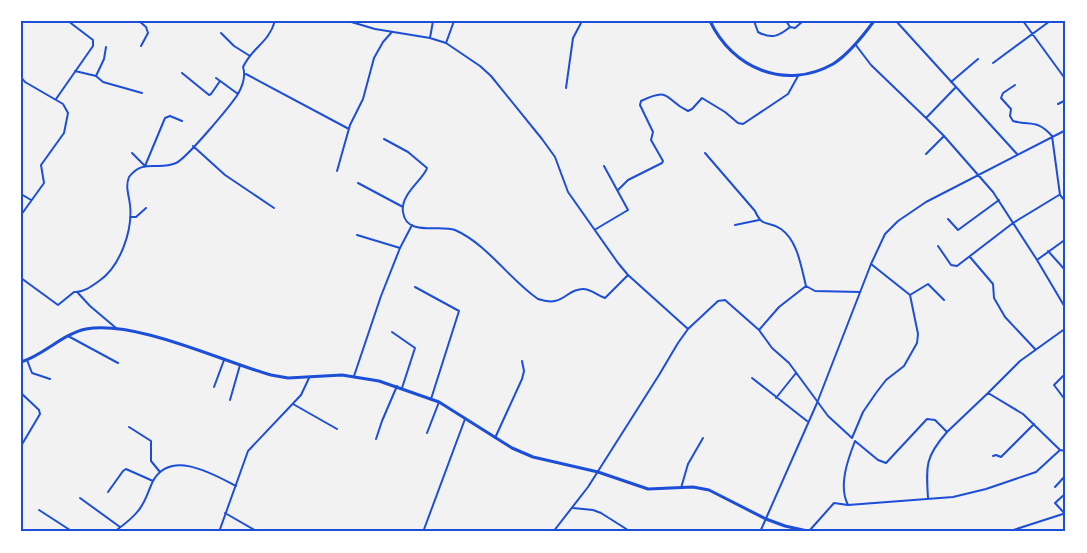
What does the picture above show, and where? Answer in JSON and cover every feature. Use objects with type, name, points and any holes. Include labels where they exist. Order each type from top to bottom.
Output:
[{"type":"street","points":[[56,100],[90,52],[93,40],[68,21]]},
{"type":"street","points":[[139,21],[146,27],[148,33],[141,46]]},
{"type":"street","points":[[21,278],[57,305],[62,304],[74,292],[78,293],[106,276],[124,246],[130,217],[127,183],[133,172],[145,166],[175,163],[193,146],[238,94],[245,74],[243,67],[251,52],[268,39],[275,21]]},
{"type":"street","points":[[348,21],[392,32],[430,38],[446,44],[480,66],[491,76],[555,157],[568,192],[628,275],[688,329]]},
{"type":"street","points":[[430,38],[433,21]]},
{"type":"street","points":[[446,44],[454,21]]},
{"type":"street","points":[[566,88],[573,38],[582,21]]},
{"type":"street","points":[[710,21],[717,36],[732,54],[755,68],[777,75],[798,76],[811,74],[834,63],[873,23],[867,21]]},
{"type":"street","points":[[754,21],[758,32],[768,37],[780,35],[790,27],[799,26],[803,21]]},
{"type":"street","points":[[786,21],[790,27]]},
{"type":"street","points":[[896,21],[1017,154]]},
{"type":"street","points":[[1023,21],[1066,80]]},
{"type":"street","points":[[993,63],[1050,21]]},
{"type":"street","points":[[337,171],[349,129],[363,99],[374,58],[392,32]]},
{"type":"street","points":[[221,33],[234,46],[250,56]]},
{"type":"street","points":[[855,44],[871,65],[944,135],[979,174],[999,200],[1066,309]]},
{"type":"street","points":[[96,76],[104,59],[106,47]]},
{"type":"street","points":[[951,82],[978,59]]},
{"type":"street","points":[[75,71],[96,76],[103,82],[142,93]]},
{"type":"street","points":[[182,73],[209,94],[220,81]]},
{"type":"street","points":[[245,74],[349,129]]},
{"type":"street","points":[[618,190],[628,180],[663,161],[651,140],[653,132],[640,105],[641,102],[656,94],[664,94],[688,111],[702,99],[743,124],[788,94],[798,76]]},
{"type":"street","points":[[21,77],[25,82],[67,108],[68,113],[64,133],[41,165],[44,183],[21,215]]},
{"type":"street","points":[[216,78],[238,94]]},
{"type":"street","points":[[1015,85],[1001,97],[1011,109],[1011,118],[1015,122],[1031,122],[1039,125],[1052,136],[1059,195],[1066,202]]},
{"type":"street","points":[[926,118],[955,87]]},
{"type":"street","points":[[1058,104],[1066,100]]},
{"type":"street","points":[[145,166],[165,118],[170,116],[182,121]]},
{"type":"street","points":[[760,532],[807,421],[817,403],[885,234],[898,221],[918,207],[1066,130]]},
{"type":"street","points":[[926,154],[944,135]]},
{"type":"street","points":[[384,139],[408,152],[427,168],[411,189],[403,207],[405,219],[412,225],[433,229],[452,229],[459,232],[486,253],[530,294],[544,301],[560,301],[579,289],[590,289],[604,298],[628,275]]},
{"type":"street","points":[[193,146],[225,175],[274,208]]},
{"type":"street","points":[[132,153],[145,166]]},
{"type":"street","points":[[705,153],[759,220],[763,224],[778,227],[792,243],[806,286],[815,291],[861,292]]},
{"type":"street","points":[[596,229],[628,212],[628,208],[604,166]]},
{"type":"street","points":[[358,183],[403,207]]},
{"type":"street","points":[[21,194],[31,200]]},
{"type":"street","points":[[938,246],[953,266],[958,265],[1013,223],[1059,195]]},
{"type":"street","points":[[948,219],[958,230],[999,200]]},
{"type":"street","points":[[130,217],[136,217],[146,208]]},
{"type":"street","points":[[735,225],[759,220]]},
{"type":"street","points":[[354,376],[381,296],[412,225]]},
{"type":"street","points":[[357,235],[400,248]]},
{"type":"street","points":[[1036,260],[1066,239]]},
{"type":"street","points":[[1048,251],[1066,271]]},
{"type":"street","points":[[970,257],[993,284],[994,298],[1005,317],[1035,349]]},
{"type":"street","points":[[852,438],[863,412],[880,387],[904,366],[917,343],[918,334],[910,295],[871,264]]},
{"type":"street","points":[[910,295],[928,284],[944,300]]},
{"type":"street","points":[[759,330],[779,308],[806,286]]},
{"type":"street","points":[[415,287],[457,309],[459,313],[431,399]]},
{"type":"street","points":[[78,293],[116,328]]},
{"type":"street","points":[[553,532],[598,472],[675,346],[688,329],[718,301],[725,300],[750,321],[772,348],[789,363],[811,390],[817,403],[855,441],[878,460],[886,463],[927,418],[935,420],[947,432]]},
{"type":"street","points":[[21,362],[85,329],[116,328],[144,333],[271,375],[288,378],[354,376],[397,386],[439,402],[512,448],[533,457],[598,472],[648,489],[693,488],[715,492],[766,519],[810,532],[834,503],[862,505],[953,497],[1020,479],[1041,469],[1060,450]]},
{"type":"street","points":[[928,499],[927,472],[930,454],[947,432],[1035,349],[1066,328]]},
{"type":"street","points":[[392,333],[415,348],[402,388]]},
{"type":"street","points":[[68,336],[118,363]]},
{"type":"street","points":[[27,360],[32,373],[50,380]]},
{"type":"street","points":[[214,387],[224,360]]},
{"type":"street","points":[[495,438],[522,379],[524,371],[522,361]]},
{"type":"street","points":[[230,400],[240,365]]},
{"type":"street","points":[[777,398],[796,373]]},
{"type":"street","points":[[1063,376],[1054,385],[1062,392],[1066,401]]},
{"type":"street","points":[[219,532],[246,455],[252,445],[301,395],[309,378]]},
{"type":"street","points":[[752,378],[807,421]]},
{"type":"street","points":[[376,439],[397,386]]},
{"type":"street","points":[[21,393],[39,410],[40,414],[21,446]]},
{"type":"street","points":[[988,393],[1023,414],[1060,450],[1066,451]]},
{"type":"street","points":[[427,433],[439,402]]},
{"type":"street","points":[[293,404],[337,429]]},
{"type":"street","points":[[423,532],[465,419]]},
{"type":"street","points":[[993,456],[1001,457],[1034,424]]},
{"type":"street","points":[[129,427],[151,441],[151,461],[160,472]]},
{"type":"street","points":[[681,488],[688,464],[703,438]]},
{"type":"street","points":[[848,504],[843,489],[855,441]]},
{"type":"street","points":[[114,532],[139,510],[153,481],[160,472],[169,468],[191,466],[236,486]]},
{"type":"street","points":[[108,492],[126,469],[153,481]]},
{"type":"street","points":[[1054,486],[1066,475]]},
{"type":"street","points":[[1007,532],[1065,514],[1055,503],[1066,492]]},
{"type":"street","points":[[80,498],[120,527]]},
{"type":"street","points":[[573,508],[601,513],[631,532]]},
{"type":"street","points":[[39,510],[73,532]]},
{"type":"street","points":[[225,513],[258,532]]}]
